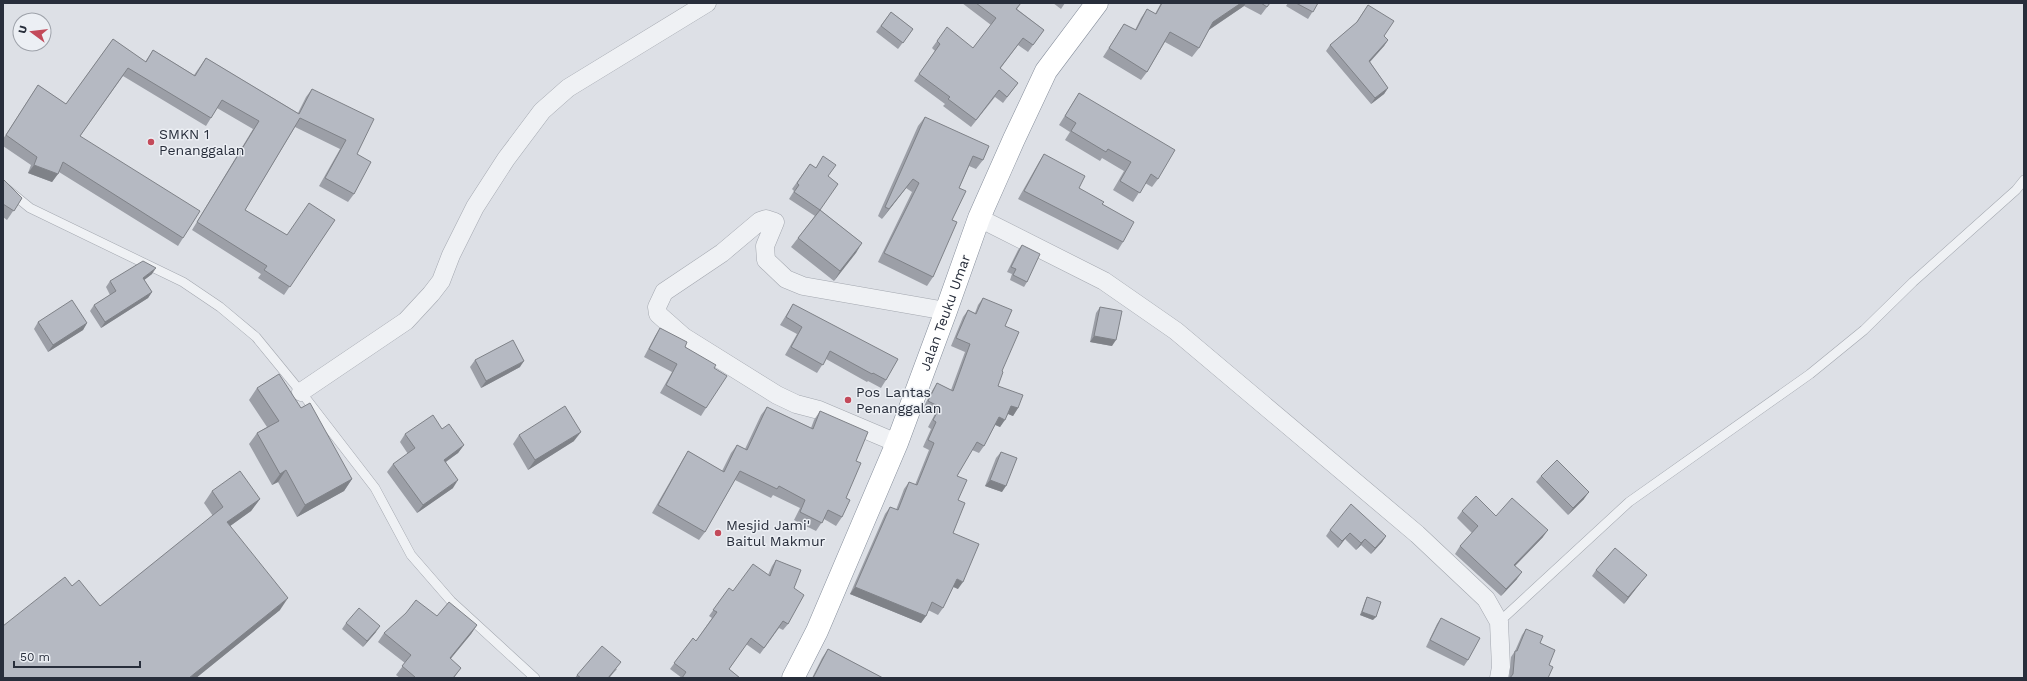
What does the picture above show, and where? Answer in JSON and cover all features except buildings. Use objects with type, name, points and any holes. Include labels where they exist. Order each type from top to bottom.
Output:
[{"type":"highway","name":"Jalan Teuku Umar","points":[[793,678],[817,631],[897,443],[979,218],[1046,71],[1097,3]]},
{"type":"street","points":[[301,392],[406,321],[431,294],[441,281],[475,207],[506,159],[542,111],[568,88],[707,3]]},
{"type":"street","points":[[979,218],[1104,281],[1176,331],[1417,534],[1486,599],[1499,622],[1501,667],[1499,678]]},
{"type":"street","points":[[897,443],[819,410],[796,404],[760,385],[673,328],[658,314],[657,307],[659,300],[664,292],[722,253],[760,221],[766,219],[775,222],[765,246],[766,260],[786,279],[803,286],[824,291],[946,311]]},
{"type":"lane","points":[[1499,622],[1629,502],[1810,374],[1864,330],[1913,282],[2016,190],[2024,180]]},
{"type":"lane","points":[[3,186],[30,208],[183,282],[220,307],[256,337],[301,392],[375,488],[412,555],[456,606],[535,678]]},
{"type":"place","name":"SMKN 1 Penanggalan","points":[[151,142]]},
{"type":"place","name":"Pos Lantas Penanggalan","points":[[848,400]]},
{"type":"place","name":"Mesjid Jami' Baitul Makmur","points":[[718,533]]}]
